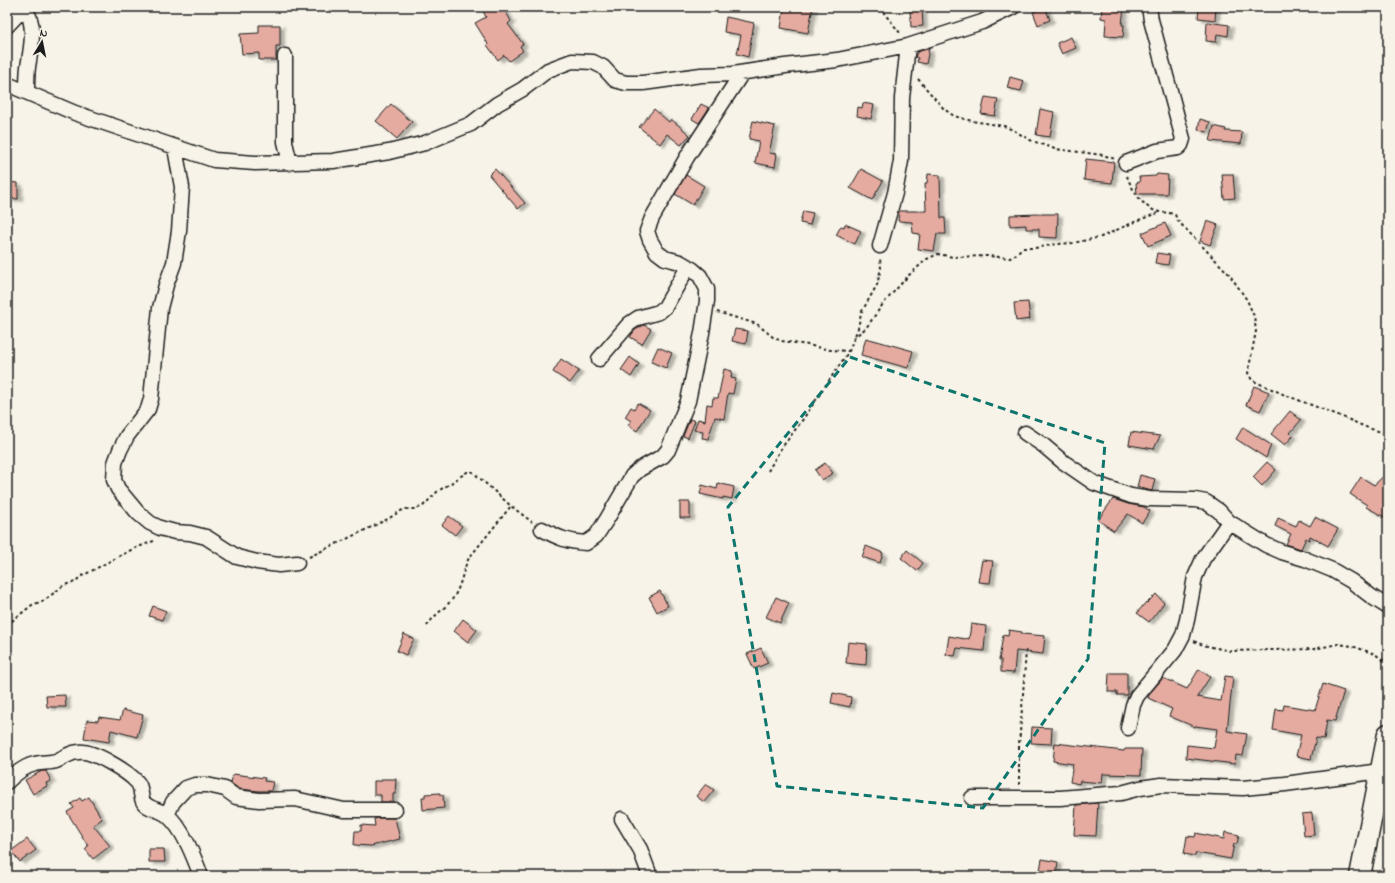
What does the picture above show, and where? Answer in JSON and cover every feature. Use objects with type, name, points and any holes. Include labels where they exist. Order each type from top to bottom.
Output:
[{"type":"main road","points":[[1360,876],[1388,734]]},
{"type":"street","points":[[7,26],[24,7],[29,14],[32,36],[27,92]]},
{"type":"street","points":[[7,84],[75,113],[214,160],[254,163],[333,161],[389,152],[425,143],[471,124],[497,104],[523,89],[548,70],[572,61],[593,62],[603,67],[615,80],[626,83],[643,83],[701,75],[742,73],[785,66],[908,51],[982,22],[1013,7]]},
{"type":"street","points":[[1126,163],[1156,151],[1178,148],[1183,139],[1151,20],[1149,7]]},
{"type":"street","points":[[880,246],[895,193],[901,161],[902,98],[908,51]]},
{"type":"street","points":[[285,56],[285,142],[290,163]]},
{"type":"street","points":[[542,529],[560,539],[586,544],[596,536],[632,476],[640,469],[663,456],[668,450],[688,401],[702,333],[707,288],[700,276],[688,267],[680,262],[665,258],[657,252],[647,231],[652,218],[687,157],[742,73]]},
{"type":"street","points":[[175,148],[182,187],[179,231],[174,263],[160,308],[151,399],[148,410],[127,436],[120,450],[115,463],[114,480],[118,490],[138,512],[150,523],[160,528],[206,537],[237,556],[257,562],[280,565],[297,563]]},
{"type":"street","points":[[599,359],[630,324],[638,318],[659,312],[666,307],[688,267]]},
{"type":"street","points":[[1025,433],[1094,484],[1131,496],[1149,499],[1195,500],[1206,502],[1219,511],[1229,522],[1266,545],[1332,570],[1352,581],[1372,598],[1388,607]]},
{"type":"street","points":[[1128,728],[1133,705],[1137,696],[1175,650],[1183,635],[1195,577],[1203,559],[1229,522]]},
{"type":"street","points":[[7,782],[20,770],[34,764],[56,761],[71,754],[79,752],[89,753],[102,758],[129,775],[138,783],[142,790],[142,799],[144,804],[167,815],[178,827],[201,876]]},
{"type":"street","points":[[972,798],[1060,798],[1104,795],[1161,785],[1243,788],[1285,784],[1384,760]]},
{"type":"street","points":[[167,815],[173,802],[186,788],[195,785],[207,784],[225,789],[236,798],[259,800],[295,799],[344,810],[395,810]]},
{"type":"street","points":[[622,819],[640,849],[650,876]]},
{"type":"path","points":[[879,7],[908,51],[920,82],[944,109],[954,116],[972,121],[1004,126],[1016,131],[1030,140],[1055,149],[1103,155],[1126,163],[1124,168],[1132,189],[1142,202],[1153,210],[1159,212],[1169,212],[1175,215],[1178,221],[1229,274],[1247,300],[1254,316],[1256,331],[1248,373],[1252,380],[1285,395],[1368,428],[1388,434]]},
{"type":"path","points":[[853,338],[866,328],[883,304],[908,276],[927,259],[938,254],[1010,258],[1022,248],[1035,248],[1073,243],[1101,237],[1159,212]]},
{"type":"path","points":[[768,471],[780,450],[801,422],[848,351],[861,313],[877,285],[881,268],[880,246]]},
{"type":"path","points":[[706,305],[715,311],[757,324],[774,338],[782,341],[830,350],[848,351]]},
{"type":"path","points":[[297,563],[386,520],[404,509],[416,509],[423,506],[438,491],[467,472],[473,472],[511,506],[542,529]]},
{"type":"path","points":[[427,626],[431,619],[450,602],[456,593],[469,558],[511,506]]},
{"type":"path","points":[[7,625],[32,606],[45,600],[64,585],[75,582],[86,574],[131,550],[175,532]]},
{"type":"path","points":[[1183,635],[1203,645],[1230,651],[1314,649],[1338,644],[1352,646],[1375,654],[1388,664]]},
{"type":"path","points":[[1019,798],[1019,744],[1026,650]]},
{"type":"highlighted area","points":[[850,357],[1105,443],[1088,659],[983,808],[777,786],[728,507]]},
{"type":"building","points":[[490,7],[503,7],[511,21],[508,24],[523,44],[520,46],[523,51],[509,61],[504,55],[498,60],[487,45],[488,44],[475,23],[486,17],[483,11]]},
{"type":"building","points":[[784,7],[813,7],[808,33],[781,28]]},
{"type":"building","points":[[1045,7],[1050,20],[1038,25],[1033,12]]},
{"type":"building","points":[[1102,7],[1124,7],[1122,25],[1124,25],[1123,37],[1105,36],[1106,19],[1101,18]]},
{"type":"building","points":[[1199,7],[1216,7],[1215,20],[1198,18]]},
{"type":"building","points":[[922,9],[923,26],[911,27],[910,10]]},
{"type":"building","points":[[726,17],[754,23],[748,57],[737,54],[741,35],[724,32]]},
{"type":"building","points":[[1207,22],[1229,25],[1228,36],[1217,34],[1216,42],[1206,41]]},
{"type":"building","points":[[259,25],[280,25],[280,46],[276,46],[276,60],[259,60],[259,53],[242,54],[240,34],[259,33]]},
{"type":"building","points":[[1071,37],[1076,48],[1062,54],[1057,43]]},
{"type":"building","points":[[929,49],[926,64],[917,62],[918,58],[915,57],[917,52]]},
{"type":"building","points":[[1010,77],[1024,81],[1021,91],[1007,88]]},
{"type":"building","points":[[985,97],[998,99],[995,116],[981,114]]},
{"type":"building","points":[[863,103],[874,105],[871,119],[857,116],[858,107],[862,108]]},
{"type":"building","points":[[391,104],[412,122],[397,139],[376,121]]},
{"type":"building","points":[[701,104],[709,108],[699,123],[692,119]]},
{"type":"building","points":[[654,109],[669,122],[671,119],[690,135],[681,145],[667,134],[660,144],[639,127]]},
{"type":"building","points":[[1040,109],[1054,112],[1050,137],[1036,135]]},
{"type":"building","points":[[1200,119],[1210,122],[1207,132],[1198,130]]},
{"type":"building","points":[[753,121],[775,126],[769,153],[777,154],[775,167],[755,163],[759,141],[749,139]]},
{"type":"building","points":[[1214,126],[1226,129],[1225,131],[1242,132],[1241,144],[1210,141]]},
{"type":"building","points":[[1086,159],[1114,162],[1112,183],[1084,180]]},
{"type":"building","points":[[495,169],[525,203],[518,209],[489,175]]},
{"type":"building","points":[[861,169],[883,181],[872,200],[850,188]]},
{"type":"building","points":[[928,174],[940,175],[941,218],[945,218],[946,234],[937,234],[934,251],[918,249],[920,234],[913,233],[912,222],[898,221],[899,211],[926,211],[925,183],[927,183]]},
{"type":"building","points":[[1157,174],[1168,175],[1167,194],[1137,194],[1136,183],[1140,182],[1139,177],[1156,176]]},
{"type":"building","points":[[1222,174],[1233,174],[1235,198],[1224,199]]},
{"type":"building","points":[[686,175],[704,186],[693,205],[675,194]]},
{"type":"building","points":[[7,182],[18,183],[18,199],[7,198]]},
{"type":"building","points":[[803,211],[813,213],[810,225],[800,223]]},
{"type":"building","points":[[1058,214],[1057,238],[1039,237],[1039,229],[1026,229],[1026,225],[1010,226],[1010,215]]},
{"type":"building","points":[[1207,221],[1218,225],[1210,245],[1200,241]]},
{"type":"building","points":[[1165,223],[1171,236],[1148,246],[1142,233]]},
{"type":"building","points":[[845,224],[861,231],[855,244],[836,235],[841,226],[844,227]]},
{"type":"building","points":[[1157,253],[1170,255],[1168,265],[1155,263]]},
{"type":"building","points":[[1028,302],[1030,319],[1016,321],[1014,303]]},
{"type":"building","points":[[644,325],[651,329],[642,344],[630,337],[635,330]]},
{"type":"building","points":[[735,329],[748,331],[746,344],[732,341]]},
{"type":"building","points":[[866,338],[913,351],[908,368],[861,355]]},
{"type":"building","points":[[658,347],[672,353],[666,368],[651,362]]},
{"type":"building","points":[[630,357],[639,364],[631,377],[621,370]]},
{"type":"building","points":[[561,359],[579,371],[570,383],[553,372]]},
{"type":"building","points":[[724,369],[732,371],[731,378],[736,379],[733,394],[728,393],[724,419],[715,417],[708,439],[702,438],[703,432],[694,430],[698,419],[705,421],[707,404],[712,405],[713,398],[718,398]]},
{"type":"building","points":[[1254,386],[1269,392],[1260,411],[1246,405]]},
{"type":"building","points":[[638,403],[650,410],[637,431],[628,425],[631,421],[625,417],[631,407],[634,409]]},
{"type":"building","points":[[1290,411],[1301,420],[1290,433],[1293,436],[1285,445],[1271,434]]},
{"type":"building","points":[[690,419],[695,421],[688,438],[683,436]]},
{"type":"building","points":[[1243,427],[1271,445],[1266,458],[1236,439]]},
{"type":"building","points":[[1131,432],[1160,436],[1154,449],[1129,445]]},
{"type":"building","points":[[1267,462],[1276,470],[1262,486],[1253,477]]},
{"type":"building","points":[[825,463],[833,473],[822,480],[815,470]]},
{"type":"building","points":[[1388,472],[1388,519],[1366,507],[1367,505],[1350,494],[1361,477],[1374,485]]},
{"type":"building","points":[[1140,475],[1155,479],[1152,491],[1137,487]]},
{"type":"building","points":[[718,483],[734,487],[732,499],[723,497],[723,499],[700,494],[702,485],[717,489]]},
{"type":"building","points":[[1113,499],[1144,507],[1150,511],[1142,523],[1128,514],[1114,531],[1098,520]]},
{"type":"building","points":[[680,502],[690,502],[690,518],[680,518]]},
{"type":"building","points":[[449,516],[462,526],[455,535],[442,525]]},
{"type":"building","points":[[1315,517],[1338,529],[1328,546],[1310,536],[1309,540],[1306,538],[1301,549],[1286,544],[1291,534],[1275,526],[1278,518],[1296,526],[1299,520],[1310,526]]},
{"type":"building","points":[[866,546],[883,553],[880,563],[862,557]]},
{"type":"building","points":[[907,550],[923,563],[917,571],[901,558]]},
{"type":"building","points":[[982,560],[993,561],[990,583],[978,582]]},
{"type":"building","points":[[660,591],[668,606],[657,612],[649,597]]},
{"type":"building","points":[[1156,594],[1164,603],[1149,622],[1137,613],[1146,602],[1147,603]]},
{"type":"building","points":[[776,597],[789,603],[780,623],[766,617]]},
{"type":"building","points":[[153,606],[166,611],[162,620],[149,616]]},
{"type":"building","points":[[463,619],[477,630],[468,642],[454,631]]},
{"type":"building","points":[[971,624],[986,626],[984,651],[957,648],[955,656],[946,655],[949,636],[969,639]]},
{"type":"building","points":[[1009,630],[1022,632],[1022,634],[1045,636],[1043,654],[1016,651],[1014,673],[1001,672],[1001,660],[999,660],[1003,635],[1008,636]]},
{"type":"building","points":[[404,634],[414,639],[406,655],[397,651]]},
{"type":"building","points":[[848,642],[867,644],[866,665],[846,663]]},
{"type":"building","points":[[761,648],[768,663],[754,669],[747,654]]},
{"type":"building","points":[[1199,669],[1210,677],[1197,697],[1221,701],[1225,676],[1233,677],[1227,731],[1247,734],[1243,756],[1236,755],[1235,764],[1186,758],[1187,745],[1214,748],[1217,729],[1195,727],[1169,716],[1172,709],[1148,698],[1150,693],[1163,678],[1187,689]]},
{"type":"building","points":[[1109,673],[1127,673],[1127,695],[1117,695],[1117,692],[1108,692]]},
{"type":"building","points":[[1323,684],[1344,691],[1335,721],[1327,720],[1324,739],[1316,738],[1311,759],[1296,756],[1301,735],[1273,730],[1276,709],[1283,710],[1284,705],[1315,710]]},
{"type":"building","points":[[833,693],[851,697],[850,707],[831,703]]},
{"type":"building","points":[[65,695],[66,707],[47,707],[46,696]]},
{"type":"building","points":[[123,710],[143,715],[137,737],[111,730],[109,742],[84,738],[87,720],[98,721],[99,717],[120,720]]},
{"type":"building","points":[[1032,727],[1052,728],[1051,744],[1031,743]]},
{"type":"building","points":[[1055,743],[1124,751],[1125,749],[1142,749],[1141,775],[1103,774],[1102,783],[1080,781],[1079,784],[1070,782],[1073,764],[1053,761]]},
{"type":"building","points":[[42,771],[46,771],[51,781],[46,783],[47,786],[33,794],[25,780]]},
{"type":"building","points":[[233,774],[265,778],[264,781],[273,782],[271,791],[239,789],[231,783]]},
{"type":"building","points":[[382,779],[396,779],[393,802],[381,802],[381,795],[374,795],[374,781],[382,781]]},
{"type":"building","points":[[706,784],[714,790],[704,802],[696,796]]},
{"type":"building","points":[[440,793],[440,795],[443,795],[444,808],[423,810],[422,797],[425,797],[425,794]]},
{"type":"building","points":[[89,797],[102,819],[93,825],[110,846],[93,859],[85,849],[88,846],[67,812],[74,808],[71,804],[80,798],[82,801]]},
{"type":"building","points":[[1098,803],[1096,836],[1074,835],[1076,805]]},
{"type":"building","points":[[1312,813],[1314,835],[1304,836],[1302,814]]},
{"type":"building","points":[[395,818],[400,839],[371,846],[354,845],[355,831],[361,831],[361,825],[375,826],[374,819]]},
{"type":"building","points":[[1225,832],[1239,835],[1237,844],[1234,844],[1231,859],[1196,853],[1195,856],[1184,854],[1187,836],[1195,837],[1196,833],[1224,839]]},
{"type":"building","points":[[27,839],[36,850],[20,862],[11,851]]},
{"type":"building","points":[[149,849],[164,849],[165,862],[149,862]]},
{"type":"building","points":[[1042,859],[1058,862],[1056,876],[1039,876]]}]
